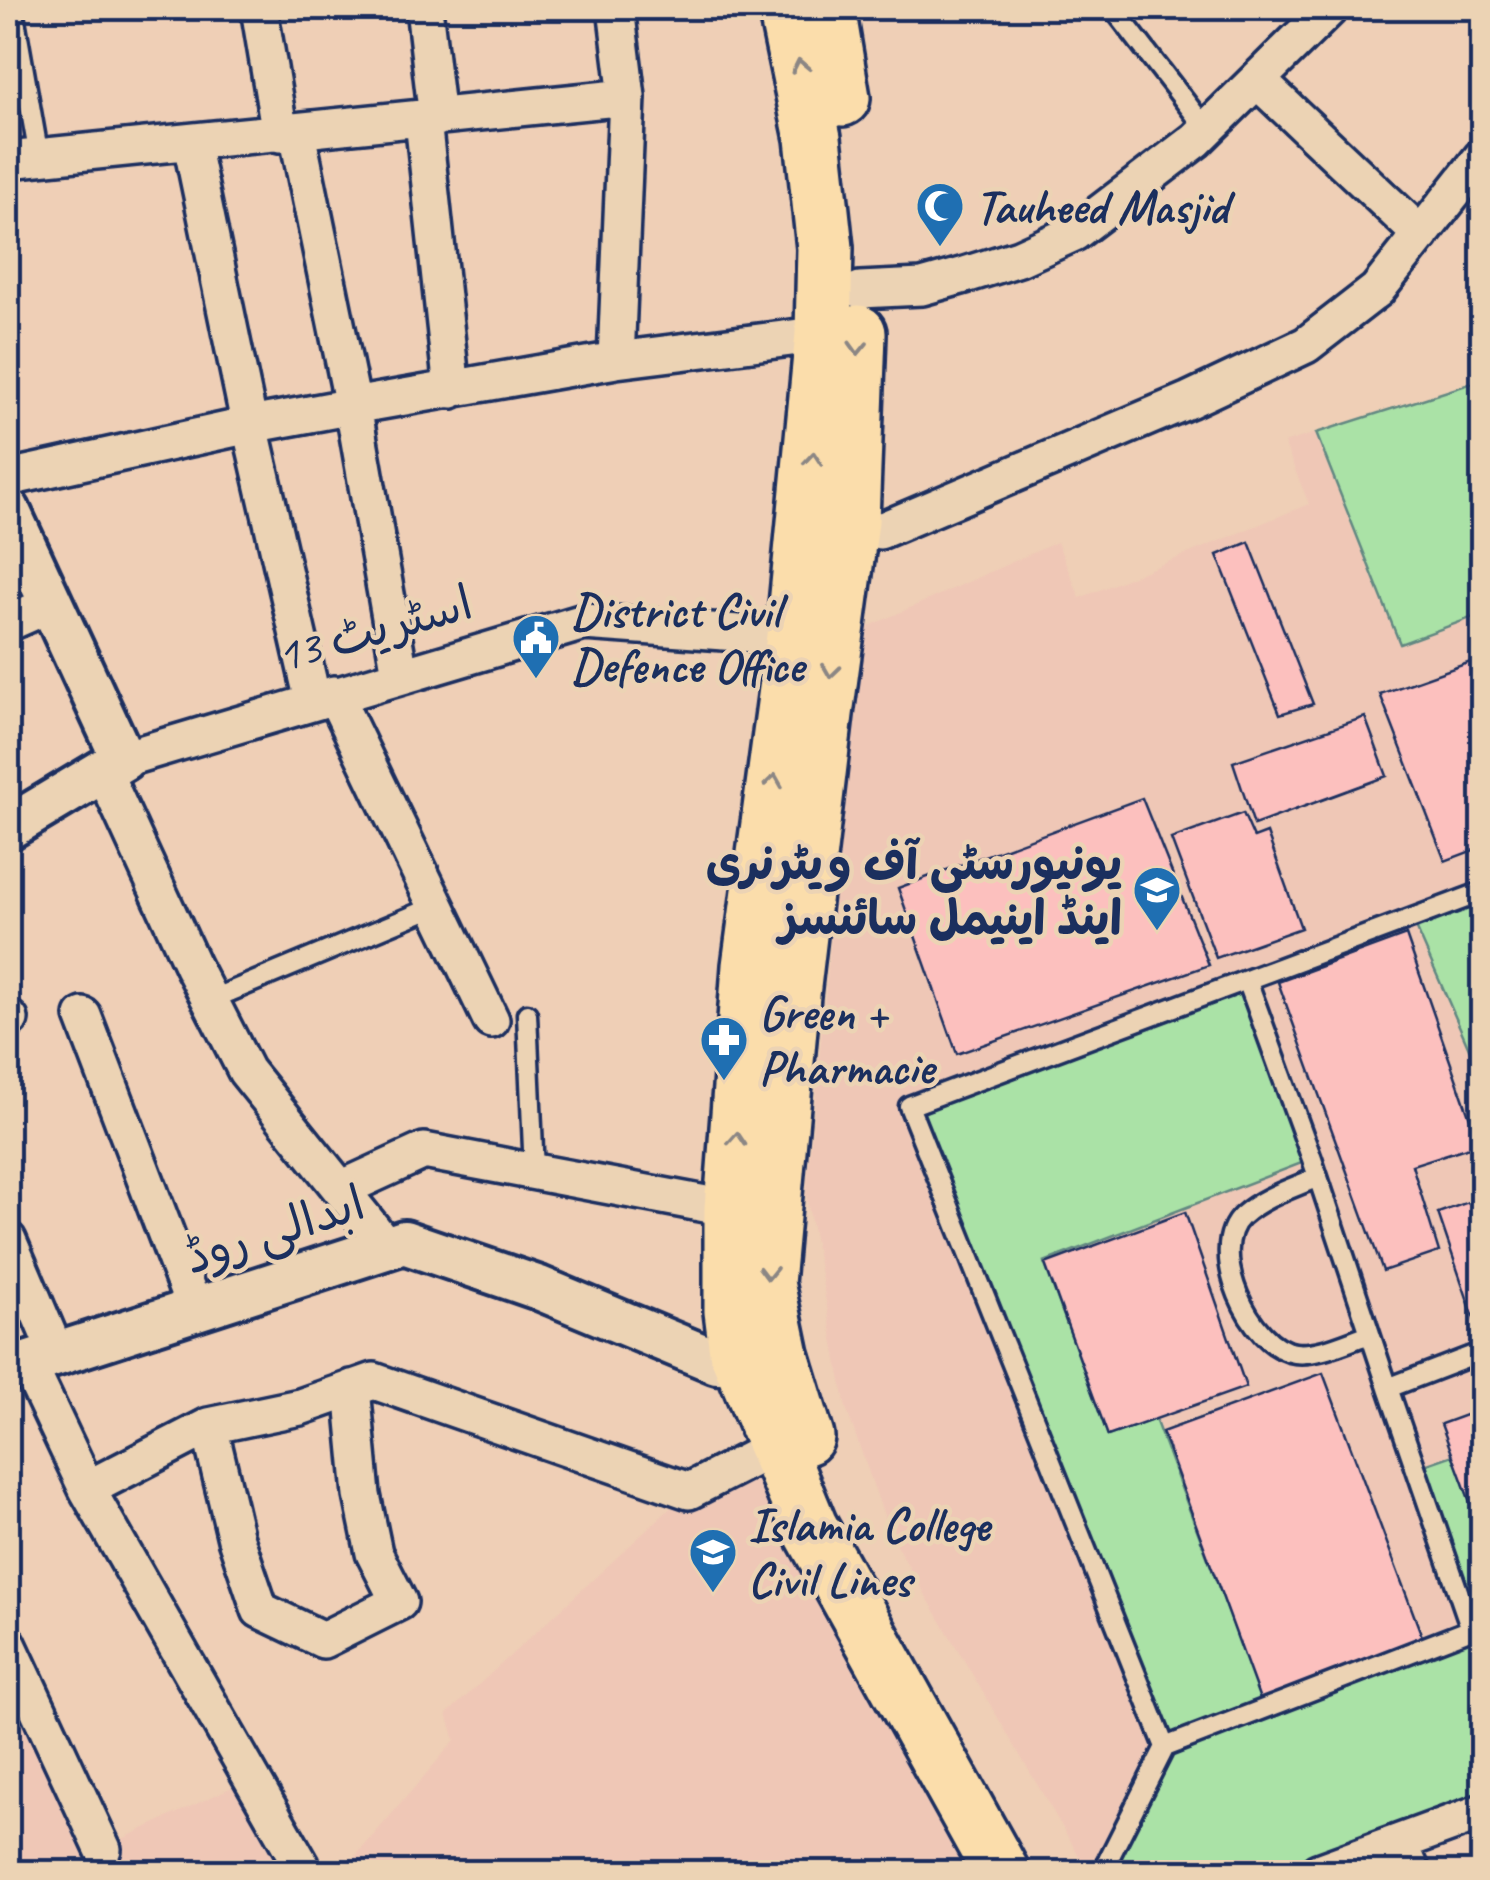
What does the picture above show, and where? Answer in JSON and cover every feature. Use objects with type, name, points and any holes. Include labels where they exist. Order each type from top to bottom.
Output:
[{"type":"main road","points":[[786,8],[815,153],[824,248],[823,334],[794,637],[750,966],[732,1209],[732,1311],[737,1351],[809,1526],[1001,1872]]},
{"type":"main road","points":[[827,8],[850,147],[860,290],[852,521],[792,995],[766,1283],[793,1396],[826,1499],[844,1539],[972,1764],[1039,1872]]},
{"type":"street","points":[[260,8],[353,406],[400,674]]},
{"type":"street","points":[[424,8],[452,390]]},
{"type":"street","points":[[616,8],[627,97],[616,360]]},
{"type":"street","points":[[860,290],[922,286],[965,275],[1019,258],[1074,234],[1207,130],[1330,8]]},
{"type":"street","points":[[1257,80],[1421,235]]},
{"type":"street","points":[[23,158],[627,97]]},
{"type":"street","points":[[191,143],[250,425],[323,698],[436,906],[492,1020]]},
{"type":"street","points":[[852,521],[880,532],[1306,346],[1377,290],[1482,157]]},
{"type":"street","points":[[8,478],[353,406],[616,360],[823,334]]},
{"type":"street","points":[[8,510],[51,604],[210,1000],[246,1070],[387,1248]]},
{"type":"street","points":[[8,623],[51,604]]},
{"type":"street","name":"اسٹریٹ 13","points":[[8,828],[113,765],[400,674],[584,622],[794,637]]},
{"type":"street","points":[[83,1016],[195,1310]]},
{"type":"street","points":[[340,1189],[424,1151],[732,1209]]},
{"type":"street","points":[[8,1240],[31,1363],[86,1489],[304,1872]]},
{"type":"street","name":"ابدالی روڈ","points":[[31,1363],[404,1242],[522,1282],[717,1362],[737,1351]]},
{"type":"street","points":[[86,1489],[209,1426],[300,1407],[374,1381],[689,1491],[774,1446]]},
{"type":"street","points":[[209,1426],[236,1539],[260,1610],[323,1640],[399,1602],[374,1553],[362,1495],[352,1388]]},
{"type":"street","points":[[8,1644],[103,1849]]},
{"type":"street","points":[[1318,1872],[1406,1858],[1482,1812]]},
{"type":"lane","points":[[13,8],[23,158]]},
{"type":"lane","points":[[1113,8],[1207,130]]},
{"type":"lane","points":[[1165,1746],[910,1106],[1482,892]]},
{"type":"lane","points":[[210,1000],[436,906]]},
{"type":"lane","points":[[1102,1872],[1165,1746],[1477,1627],[1388,1388],[1318,1176],[1246,980]]},
{"type":"lane","points":[[528,1014],[534,1172]]},
{"type":"lane","points":[[1318,1176],[1266,1200],[1240,1218],[1228,1240],[1229,1267],[1246,1311],[1269,1344],[1296,1353],[1370,1334]]},
{"type":"lane","points":[[1388,1388],[1482,1352]]},
{"type":"shaded area","name":"یونیورسٹی آف ویٹرنری اینڈ اینیمل سائنسز","points":[[1482,380],[1482,1795],[1100,1872],[1084,1864],[892,1538],[846,1408],[806,1195],[861,630],[1057,542],[1080,598],[1309,504],[1284,443]]},
{"type":"shaded area","name":"Islamia College Civil Lines","points":[[781,1444],[1013,1872],[342,1872],[455,1740],[447,1714],[689,1491]]},
{"type":"shaded area","points":[[8,1644],[103,1848],[264,1772],[315,1872],[8,1872]]},
{"type":"green space","points":[[1482,380],[1482,614],[1400,644],[1316,433]]},
{"type":"green space","points":[[1482,892],[1482,1078],[1412,918]]},
{"type":"green space","points":[[1247,980],[1312,1159],[1044,1262],[1108,1436],[1155,1419],[1262,1701],[1462,1628],[1407,1471],[1453,1455],[1482,1534],[1482,1812],[1318,1872],[1111,1872],[1167,1743],[909,1106]]},
{"type":"building","points":[[1249,542],[1313,704],[1280,714],[1217,555]]},
{"type":"building","points":[[1482,658],[1482,847],[1445,861],[1380,694]]},
{"type":"building","points":[[1365,717],[1387,776],[1254,825],[1233,762]]},
{"type":"building","points":[[1142,798],[1209,965],[957,1054],[898,888]]},
{"type":"building","points":[[1243,813],[1254,838],[1267,833],[1301,928],[1216,958],[1171,839]]},
{"type":"building","points":[[1406,935],[1479,1144],[1412,1165],[1439,1252],[1383,1271],[1278,982]]},
{"type":"building","points":[[1482,1197],[1482,1335],[1480,1336],[1438,1213]]},
{"type":"building","points":[[1185,1212],[1246,1387],[1108,1436],[1045,1264]]},
{"type":"building","points":[[1323,1373],[1423,1639],[1261,1702],[1162,1432]]},
{"type":"building","points":[[1482,1409],[1482,1534],[1441,1424]]},
{"type":"place","name":"Tauheed Masjid","points":[[940,248]]},
{"type":"place","name":"District Civil Defence Office","points":[[536,680]]},
{"type":"place","name":"یونیورسٹی آف ویٹرنری اینڈ اینیمل سائنسز","points":[[1157,932]]},
{"type":"place","name":"Green + Pharmacie","points":[[724,1082]]},
{"type":"place","name":"Islamia College Civil Lines","points":[[713,1594]]}]
